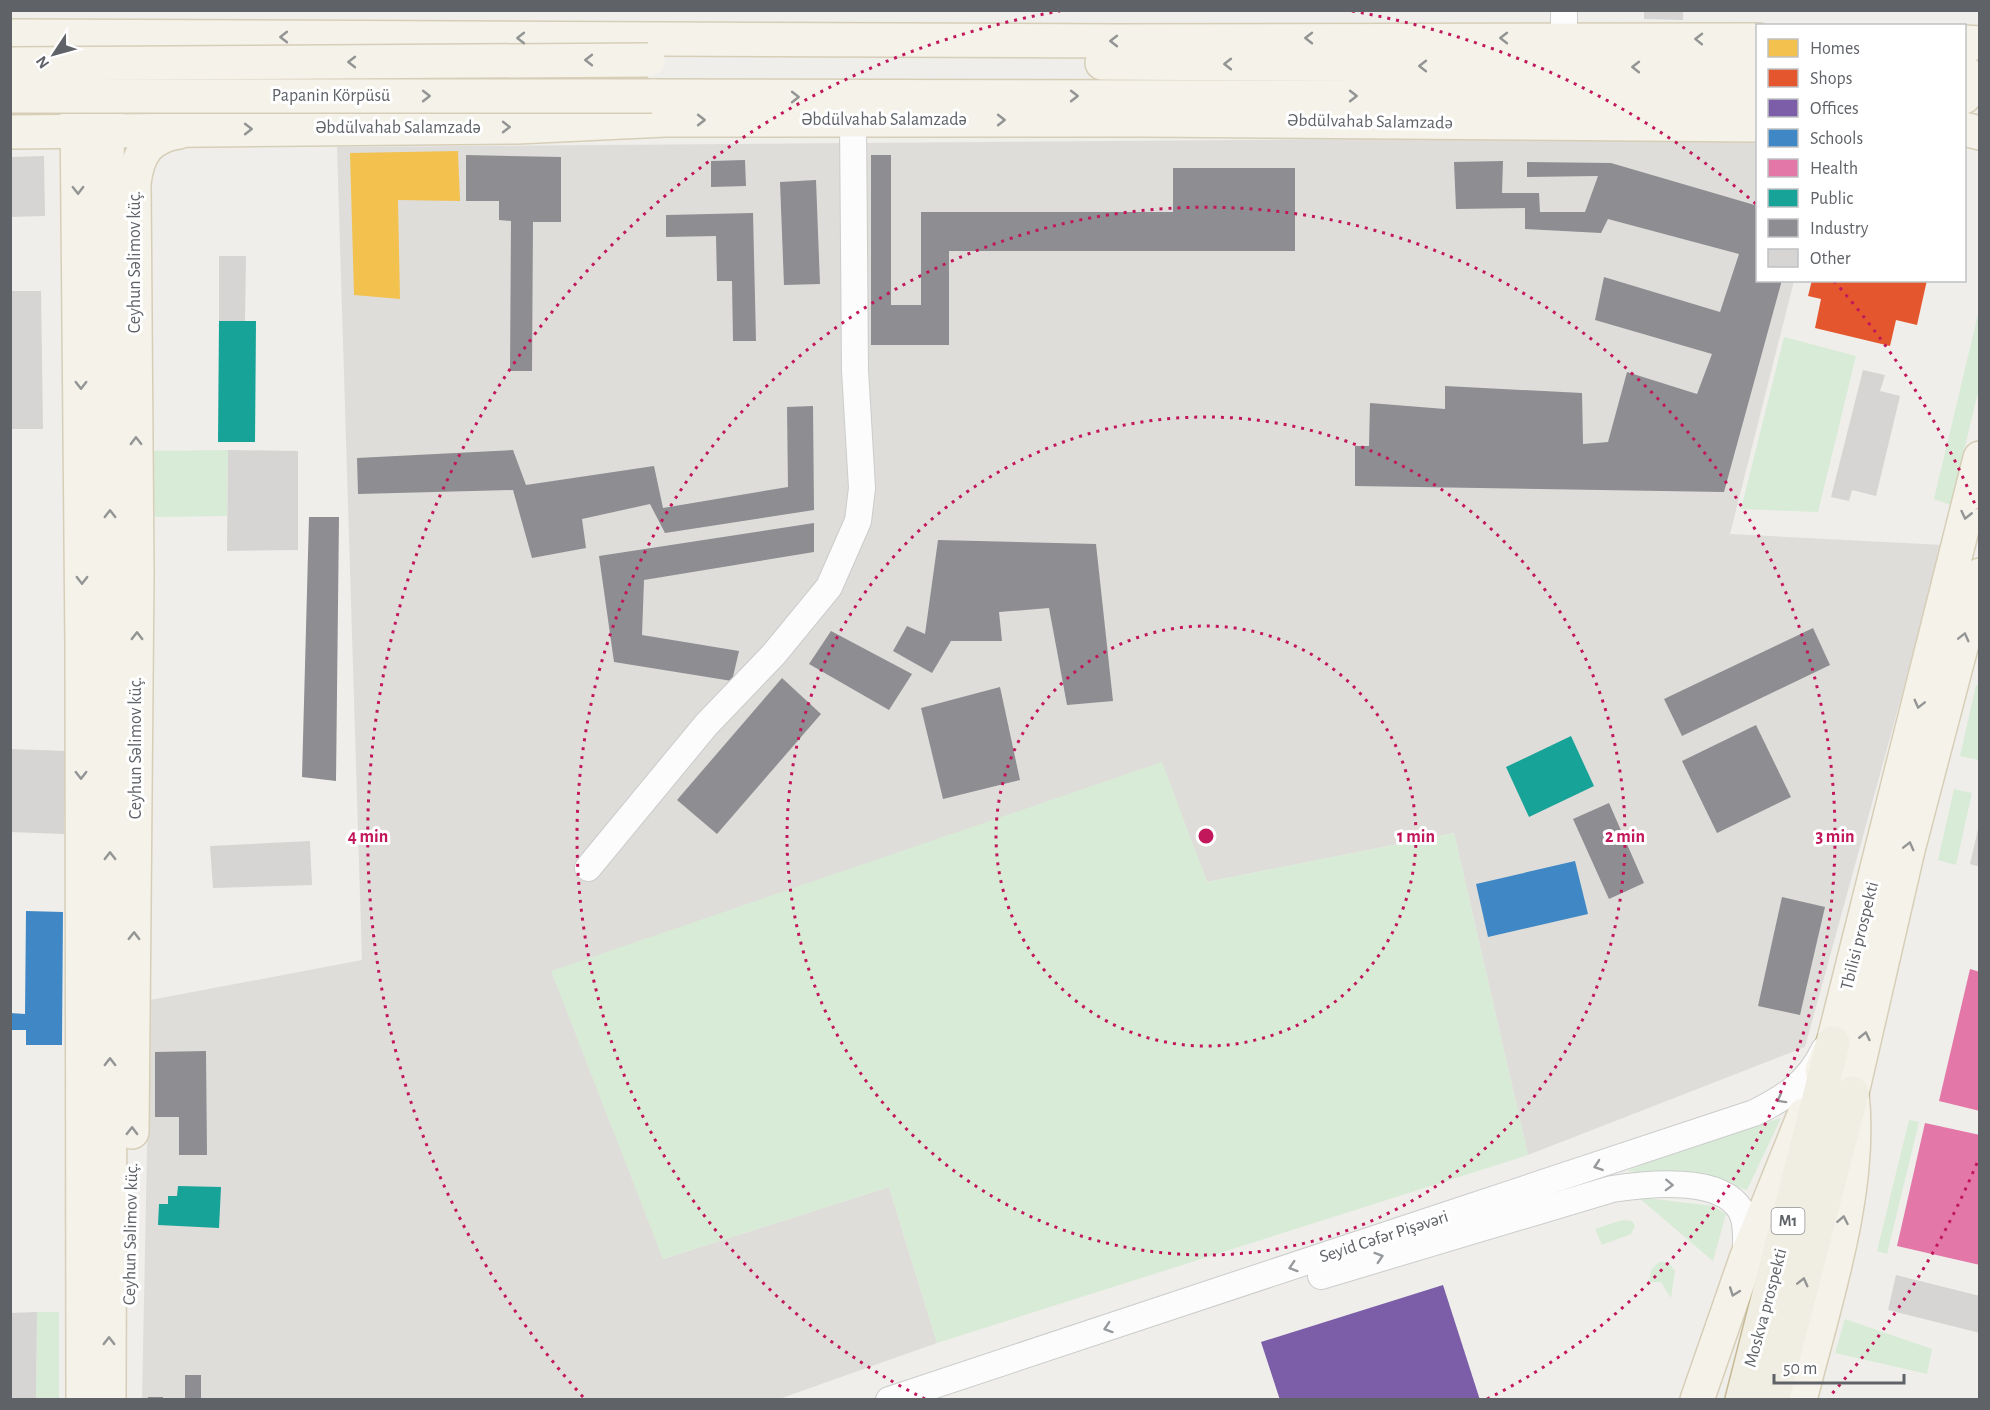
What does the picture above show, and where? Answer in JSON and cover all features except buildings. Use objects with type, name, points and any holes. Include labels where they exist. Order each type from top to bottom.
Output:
[{"type":"highway","name":"Moskva prospekti","points":[[1742,1400],[1836,1031]]},
{"type":"highway","name":"Moskva prospekti","points":[[1772,1400],[1852,1093]]},
{"type":"main road","name":"Əbdülvahab Salamzadə","points":[[12,45],[93,23],[184,37],[896,40],[1565,53],[1756,68]]},
{"type":"main road","points":[[83,1400],[82,634],[93,23]]},
{"type":"main road","points":[[184,37],[168,43],[155,55],[153,98],[154,107],[164,120],[189,130]]},
{"type":"main road","points":[[725,60],[772,39]]},
{"type":"main road","points":[[896,40],[937,62]]},
{"type":"main road","name":"Əbdülvahab Salamzadə","points":[[652,96],[943,96],[1756,40]]},
{"type":"main road","points":[[12,45],[33,43],[45,58],[45,110],[32,126],[12,132]]},
{"type":"main road","name":"Papanin Körpüsü","points":[[12,45],[648,60]]},
{"type":"main road","name":"Əbdülvahab Salamzadə","points":[[648,60],[937,62],[1565,53],[1756,98]]},
{"type":"main road","name":"Papanin Körpüsü","points":[[10,96],[652,96]]},
{"type":"main road","points":[[725,96],[775,120]]},
{"type":"main road","points":[[896,120],[943,96]]},
{"type":"main road","name":"Əbdülvahab Salamzadə","points":[[12,132],[518,127],[665,120],[1756,125]]},
{"type":"main road","name":"Ceyhun Səlimov küç.","points":[[130,1400],[136,770],[136,168],[147,144],[167,134],[189,130]]},
{"type":"main road","name":"Ceyhun Səlimov küç.","points":[[92,131],[108,244],[111,689],[109,1400]]},
{"type":"main road","points":[[108,244],[135,290],[108,332]]},
{"type":"main road","name":"Tbilisi prospekti","points":[[1697,1400],[1746,1259],[1836,1031],[1980,458]]},
{"type":"main road","name":"Tbilisi prospekti","points":[[1800,1400],[1832,1276],[1853,1171],[1855,1119],[1852,1093],[1908,850],[1980,575]]},
{"type":"main road","points":[[111,689],[136,770]]},
{"type":"street","points":[[588,868],[706,725],[774,654],[829,587],[858,521],[862,488],[855,370],[853,121]]},
{"type":"street","name":"Seyid Cəfər Pişəvəri","points":[[889,1400],[1754,1113],[1783,1098],[1809,1076],[1836,1031]]},
{"type":"street","name":"Seyid Cəfər Pişəvəri","points":[[944,1400],[1395,1252],[1612,1190],[1638,1185],[1710,1189],[1724,1194],[1737,1205],[1743,1215],[1746,1259]]},
{"type":"street","points":[[1533,1188],[1541,1212]]},
{"type":"shaded area","points":[[1756,136],[1756,282],[1794,282],[1730,534],[1943,545],[1805,1047],[1528,1155],[1454,833],[1207,882],[1161,762],[663,1259],[889,1187],[937,1343],[779,1399],[142,1400],[150,1000],[362,960],[337,147]]},
{"type":"green space","points":[[1979,310],[1979,388],[1951,505],[1934,499]]},
{"type":"green space","points":[[1784,337],[1856,356],[1818,512],[1741,509]]},
{"type":"green space","points":[[228,450],[227,516],[155,517],[152,451]]},
{"type":"green space","points":[[1976,685],[1980,686],[1979,760],[1960,756]]},
{"type":"green space","points":[[1162,762],[1207,882],[1454,833],[1528,1155],[937,1343],[889,1187],[663,1259],[551,971]]},
{"type":"green space","points":[[1954,789],[1972,793],[1956,865],[1938,860]]},
{"type":"green space","points":[[1781,1118],[1747,1190],[1714,1179],[1627,1171],[1670,1153]]},
{"type":"green space","points":[[1909,1120],[1919,1122],[1887,1254],[1877,1251]]},
{"type":"green space","points":[[1638,1197],[1713,1206],[1726,1214],[1713,1261]]},
{"type":"green space","points":[[1622,1220],[1632,1221],[1635,1226],[1631,1234],[1602,1245],[1595,1229]]},
{"type":"green space","points":[[1659,1262],[1668,1262],[1675,1271],[1671,1298],[1661,1282],[1649,1282],[1651,1270]]},
{"type":"green space","points":[[37,1312],[59,1312],[59,1399],[36,1400]]},
{"type":"green space","points":[[1845,1319],[1932,1349],[1927,1374],[1835,1353]]}]
